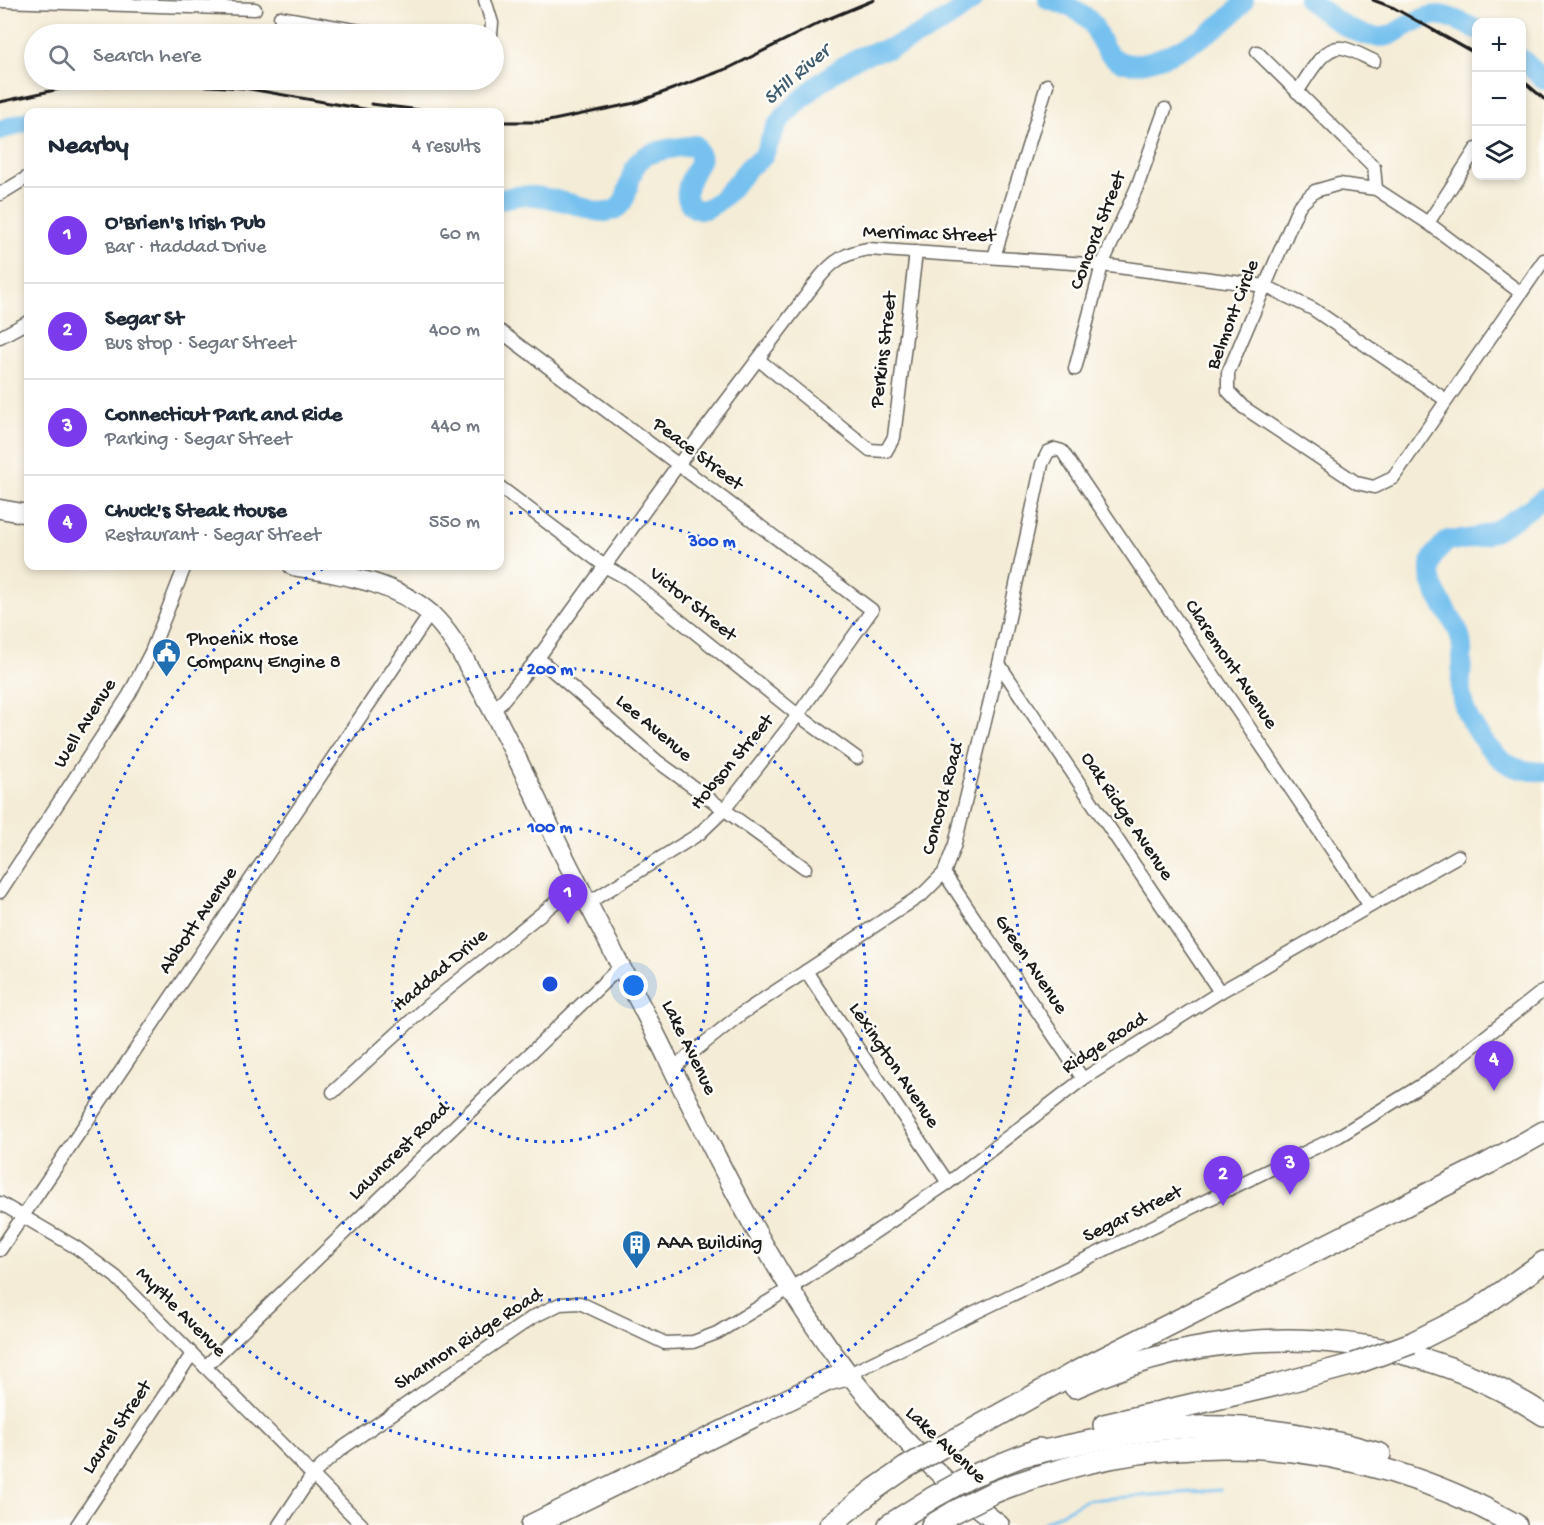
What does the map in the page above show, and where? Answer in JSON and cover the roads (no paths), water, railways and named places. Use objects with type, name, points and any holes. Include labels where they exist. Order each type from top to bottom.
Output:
[{"type":"highway","points":[[830,1525],[874,1489],[905,1468],[1076,1372],[1464,1176],[1544,1132]]},
{"type":"highway","points":[[889,1525],[972,1476],[1026,1455],[1068,1433],[1276,1385],[1354,1364],[1412,1343],[1474,1312],[1544,1263]]},
{"type":"highway","points":[[940,1448],[1116,1369],[1190,1348],[1267,1338],[1343,1342],[1418,1358],[1491,1385],[1544,1415]]},
{"type":"highway","points":[[532,1525],[828,1380],[847,1375]]},
{"type":"highway","points":[[553,1525],[831,1390],[847,1375]]},
{"type":"highway","points":[[1026,1455],[1140,1432],[1195,1427],[1294,1435],[1360,1449],[1425,1469],[1481,1494],[1531,1525]]},
{"type":"highway","points":[[932,1525],[992,1493],[1042,1474],[1107,1457],[1182,1447],[1258,1448],[1333,1458],[1401,1474],[1457,1496],[1516,1525]]},
{"type":"main road","points":[[0,509],[24,513]]},
{"type":"main road","name":"Lake Avenue","points":[[314,570],[362,579],[399,592],[430,614],[454,642],[494,711],[578,884],[622,965],[734,1193],[789,1289],[847,1375],[916,1453],[1000,1525]]},
{"type":"street","points":[[485,0],[492,24]]},
{"type":"street","points":[[0,1],[255,9]]},
{"type":"street","points":[[280,17],[320,24]]},
{"type":"street","points":[[1297,93],[1324,55],[1331,50],[1342,47],[1374,61]]},
{"type":"street","points":[[1257,52],[1374,167],[1376,189]]},
{"type":"street","points":[[994,257],[1047,85]]},
{"type":"street","name":"Concord Street","points":[[1075,369],[1102,266],[1137,187],[1165,109]]},
{"type":"street","points":[[1428,224],[1472,155]]},
{"type":"street","points":[[0,194],[24,179]]},
{"type":"street","name":"Belmont Circle","points":[[1521,293],[1428,224],[1376,189],[1339,184],[1315,191],[1299,206],[1228,373],[1228,391],[1243,407],[1356,483],[1374,487],[1393,478],[1544,260]]},
{"type":"street","name":"Merrimac Street","points":[[494,711],[538,658],[678,465],[832,262],[848,252],[868,249],[994,257],[1102,266],[1265,286],[1313,309],[1446,400]]},
{"type":"street","name":"Perkins Street","points":[[759,360],[870,450],[886,451],[894,437],[916,252]]},
{"type":"street","points":[[0,337],[24,324]]},
{"type":"street","name":"Peace Street","points":[[504,334],[872,610]]},
{"type":"street","name":"Concord Road","points":[[672,1068],[741,1014],[923,894],[944,873],[955,844],[999,664],[1042,464],[1048,452],[1055,449]]},
{"type":"street","name":"Claremont Avenue","points":[[1055,449],[1062,451],[1370,906]]},
{"type":"street","name":"Victor Street","points":[[504,490],[606,567],[628,579],[798,715],[857,758]]},
{"type":"street","name":"Well Avenue","points":[[0,892],[129,695],[151,651],[183,570]]},
{"type":"street","name":"Hobson Street","points":[[588,903],[699,834],[724,810],[798,715],[872,610]]},
{"type":"street","name":"Abbott Avenue","points":[[0,1250],[430,614]]},
{"type":"street","name":"Lee Avenue","points":[[538,658],[657,761],[805,868]]},
{"type":"street","name":"Oak Ridge Avenue","points":[[999,664],[1220,992]]},
{"type":"street","name":"Ridge Road","points":[[789,1289],[948,1183],[1083,1079],[1220,992],[1458,856]]},
{"type":"street","name":"Green Avenue","points":[[944,873],[1083,1079]]},
{"type":"street","name":"Haddad Drive","points":[[333,1092],[426,1006],[578,884]]},
{"type":"street","name":"Lawncrest Road","points":[[206,1367],[622,965]]},
{"type":"street","name":"Lexington Avenue","points":[[806,971],[948,1183]]},
{"type":"street","name":"Segar Street","points":[[847,1375],[1339,1136],[1436,1076],[1544,990]]},
{"type":"street","name":"Myrtle Avenue","points":[[0,1203],[77,1248],[116,1276],[362,1525]]},
{"type":"street","name":"Shannon Ridge Road","points":[[279,1525],[313,1474],[341,1449],[523,1324],[560,1304],[580,1303],[665,1343],[693,1342],[717,1333],[789,1289]]},
{"type":"street","name":"Laurel Street","points":[[77,1525],[192,1354]]},
{"type":"waterway","name":"Still River","points":[[504,199],[520,196],[540,197],[607,212],[616,209],[622,203],[634,169],[646,156],[664,150],[695,145],[701,158],[690,181],[687,199],[697,209],[705,209],[722,198],[749,167],[762,158],[774,131],[784,116],[827,78],[859,57],[890,48],[923,33],[954,15],[973,0]]},
{"type":"waterway","name":"Still River","points":[[1048,0],[1070,7],[1085,16],[1093,24],[1104,47],[1114,58],[1135,64],[1151,61],[1189,45],[1223,22],[1236,11],[1244,0]]},
{"type":"waterway","name":"Still River","points":[[1308,0],[1351,30],[1371,36],[1388,36],[1424,18],[1440,15],[1472,27]]},
{"type":"waterway","name":"Still River","points":[[1526,63],[1544,80]]},
{"type":"waterway","name":"Still River","points":[[0,130],[24,122]]},
{"type":"waterway","name":"Still River","points":[[1544,498],[1511,521],[1487,534],[1475,538],[1448,540],[1433,557],[1430,567],[1433,587],[1461,640],[1461,693],[1473,726],[1489,748],[1508,764],[1523,770],[1544,772]]},
{"type":"waterway","points":[[1043,1523],[1086,1500],[1220,1490]]},
{"type":"railway","points":[[504,122],[544,122],[635,103],[729,68],[823,21],[874,0]]},
{"type":"railway","points":[[1373,0],[1394,8],[1472,52]]},
{"type":"railway","points":[[1526,83],[1544,99]]},
{"type":"railway","points":[[0,102],[55,90]]},
{"type":"railway","points":[[255,90],[358,108]]},
{"type":"railway","points":[[371,104],[404,108]]},
{"type":"place","name":"Phoenix Hose Company Engine 8","points":[[166,678]]},
{"type":"place","name":"O'Brien's Irish Pub","points":[[568,924]]},
{"type":"place","name":"Chuck's Steak House","points":[[1494,1091]]},
{"type":"place","name":"Connecticut Park and Ride","points":[[1290,1195]]},
{"type":"place","name":"Segar St","points":[[1223,1206]]},
{"type":"place","name":"AAA Building","points":[[636,1270]]}]
